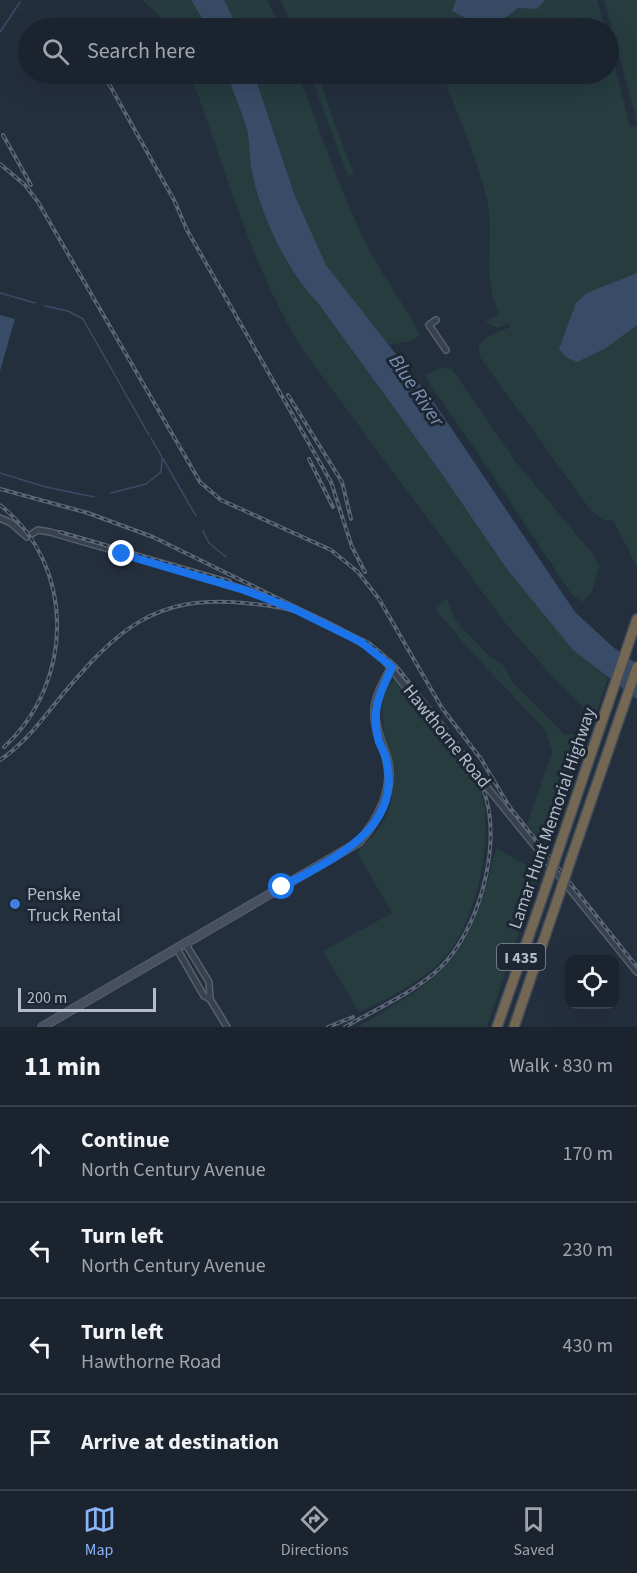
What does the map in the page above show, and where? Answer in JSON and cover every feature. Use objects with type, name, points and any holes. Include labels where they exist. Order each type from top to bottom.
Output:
[{"type":"highway","name":"Lamar Hunt Memorial Highway","points":[[497,1027],[637,619]]},
{"type":"highway","name":"Lamar Hunt Memorial Highway","points":[[514,1027],[637,668]]},
{"type":"street","points":[[436,320],[429,325],[446,350]]},
{"type":"street","name":"Hawthorne Road","points":[[0,518],[11,523],[27,537],[38,530],[51,532],[259,595],[361,642],[392,667],[637,972]]},
{"type":"street","points":[[42,1027],[352,847],[372,826],[384,803],[388,779],[386,758],[379,741],[375,708],[392,667]]},
{"type":"street","points":[[185,944],[208,982],[210,999],[227,1027]]},
{"type":"street","points":[[177,949],[204,996],[210,999]]},
{"type":"green space","points":[[142,0],[191,0],[202,18],[161,18]]},
{"type":"green space","points":[[224,0],[267,0],[276,18],[233,18]]},
{"type":"green space","points":[[281,0],[456,0],[452,11],[466,18],[288,18]]},
{"type":"green space","points":[[545,0],[597,0],[602,18],[504,18],[517,8],[537,9]]},
{"type":"green space","points":[[604,0],[637,0],[637,122],[619,55],[619,18],[609,18]]},
{"type":"green space","points":[[619,83],[630,127],[637,126],[637,567],[613,520],[604,520],[591,511],[480,357],[478,346],[486,337],[510,327],[509,324],[498,328],[485,322],[499,313],[490,283],[490,229],[487,200],[447,84]]},
{"type":"green space","points":[[192,84],[231,84],[247,130],[252,172],[261,206],[286,259],[296,276],[442,474],[506,568],[608,678],[595,718],[560,685],[506,624],[302,349],[285,319],[256,256]]},
{"type":"green space","points":[[257,84],[302,84],[360,231],[420,335],[412,341],[387,345],[326,265],[295,196]]},
{"type":"green space","points":[[314,84],[321,84],[354,174],[348,176]]},
{"type":"green space","points":[[440,368],[452,369],[516,462],[595,557],[599,567],[592,593],[582,602],[572,595],[431,387],[426,375]]},
{"type":"green space","points":[[447,598],[456,621],[488,655],[504,666],[513,683],[565,735],[580,733],[587,739],[547,849],[527,824],[552,752],[546,731],[465,645],[435,608]]},
{"type":"green space","points":[[394,680],[452,746],[478,785],[484,803],[486,825],[484,850],[481,875],[466,923],[444,958],[415,982],[393,996],[359,1012],[323,951],[392,913],[357,852],[382,823],[391,802],[393,788],[383,719],[383,703],[386,690]]},
{"type":"green space","points":[[496,848],[537,871],[537,877],[487,1027],[358,1027],[416,991],[453,957],[477,914]]},
{"type":"water","points":[[191,0],[224,0],[233,18],[202,18]]},
{"type":"water","points":[[456,0],[545,0],[537,9],[517,8],[504,18],[466,18],[452,11]]},
{"type":"water","name":"Blue River","points":[[231,84],[257,84],[295,196],[326,265],[435,404],[575,612],[614,648],[637,664],[637,699],[573,650],[506,568],[442,474],[296,276],[261,206],[252,172],[243,116]]},
{"type":"water","points":[[637,273],[637,325],[606,348],[577,362],[566,357],[559,349],[576,303],[587,293]]},
{"type":"water","points":[[0,315],[15,319],[0,371]]},
{"type":"waterway","points":[[0,32],[20,2]]},
{"type":"waterway","points":[[0,293],[35,303]]},
{"type":"waterway","points":[[45,306],[68,311],[83,319],[149,435]]},
{"type":"waterway","points":[[151,438],[196,516]]},
{"type":"waterway","points":[[111,493],[146,484],[161,472],[162,459]]},
{"type":"waterway","points":[[0,473],[46,487],[94,497]]},
{"type":"waterway","points":[[203,531],[209,543],[226,557]]},
{"type":"railway","points":[[109,84],[174,200],[187,230],[331,482],[352,547],[365,572]]},
{"type":"railway","points":[[3,135],[31,185]]},
{"type":"railway","points":[[0,164],[25,185],[38,202],[200,482],[221,500],[331,550],[358,572],[379,599],[442,708],[481,759],[512,811]]},
{"type":"railway","points":[[288,395],[342,482],[351,519]]},
{"type":"railway","points":[[309,459],[333,507]]},
{"type":"railway","points":[[0,489],[88,513],[153,537],[369,643],[396,666],[447,730]]},
{"type":"railway","points":[[0,505],[25,530],[43,559],[53,591],[57,624],[54,658],[44,690],[27,720],[4,747]]},
{"type":"railway","points":[[60,532],[230,581]]},
{"type":"railway","points":[[0,760],[26,738],[102,652],[140,621],[186,604],[213,602],[263,605],[294,611]]},
{"type":"railway","points":[[345,1027],[429,978],[453,953],[475,912],[488,865],[490,819],[480,782],[453,738]]},
{"type":"railway","points":[[508,805],[637,967]]},
{"type":"railway","points":[[328,1027],[353,1017]]},
{"type":"place","name":"Penske Truck Rental","points":[[15,904]]},
{"type":"route","points":[[122,554],[244,590],[294,609],[361,642],[379,654],[392,667],[375,708],[379,741],[388,769],[384,803],[378,818],[359,842],[282,887]]}]
